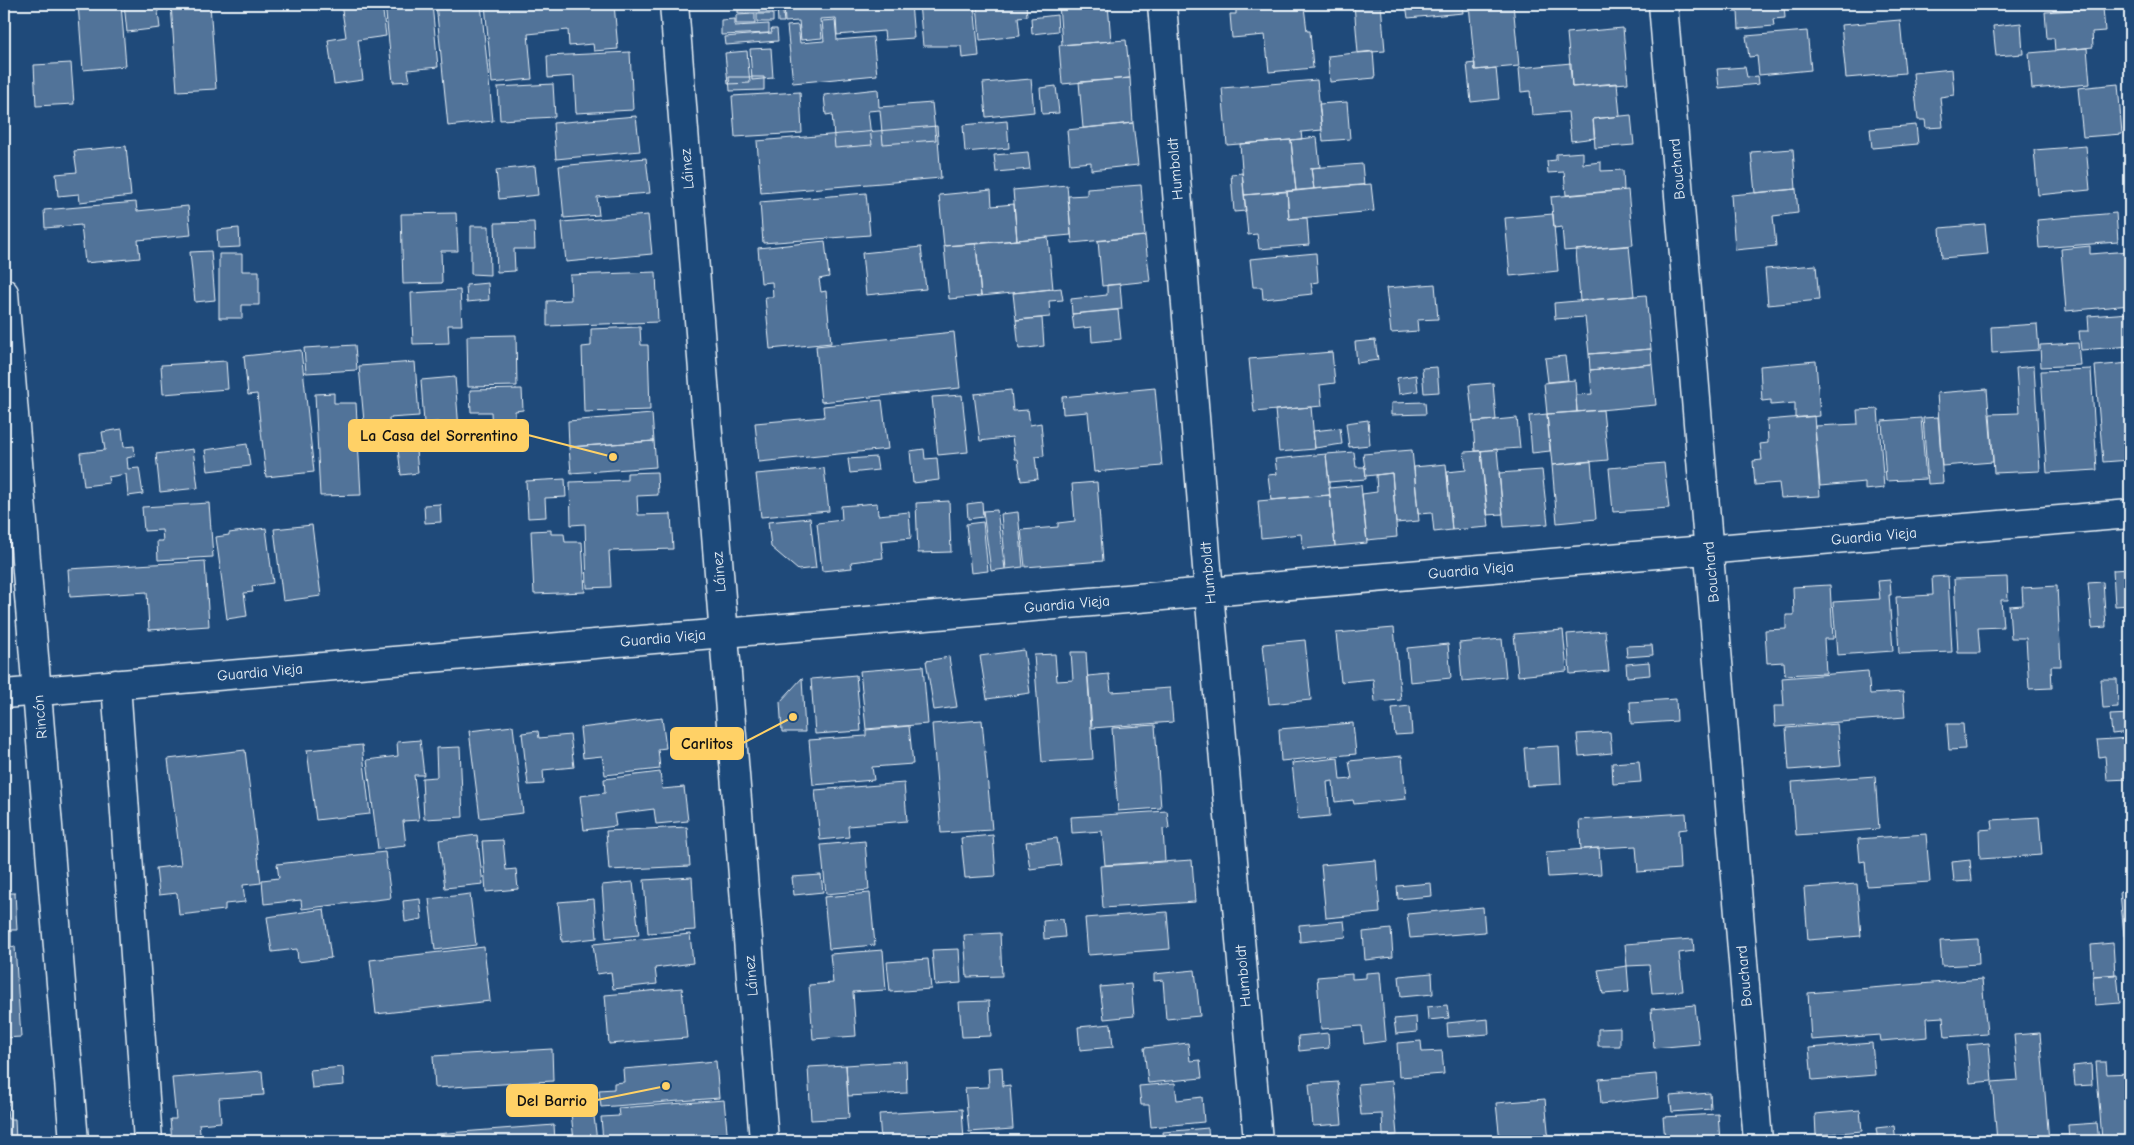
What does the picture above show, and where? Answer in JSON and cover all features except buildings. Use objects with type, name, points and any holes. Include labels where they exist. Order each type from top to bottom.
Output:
[{"type":"street","name":"Láinez","points":[[674,4],[764,1141]]},
{"type":"street","name":"Humboldt","points":[[1162,4],[1209,592],[1258,1141]]},
{"type":"street","name":"Bouchard","points":[[1663,4],[1758,1141]]},
{"type":"street","name":"Rincón","points":[[4,293],[74,1141]]},
{"type":"street","name":"Guardia Vieja","points":[[4,694],[2130,514]]},
{"type":"street","points":[[116,684],[148,1141]]},
{"type":"place","name":"La Casa del Sorrentino","points":[[613,457]]},
{"type":"place","name":"Carlitos","points":[[793,717]]},
{"type":"place","name":"Del Barrio","points":[[666,1086]]}]
